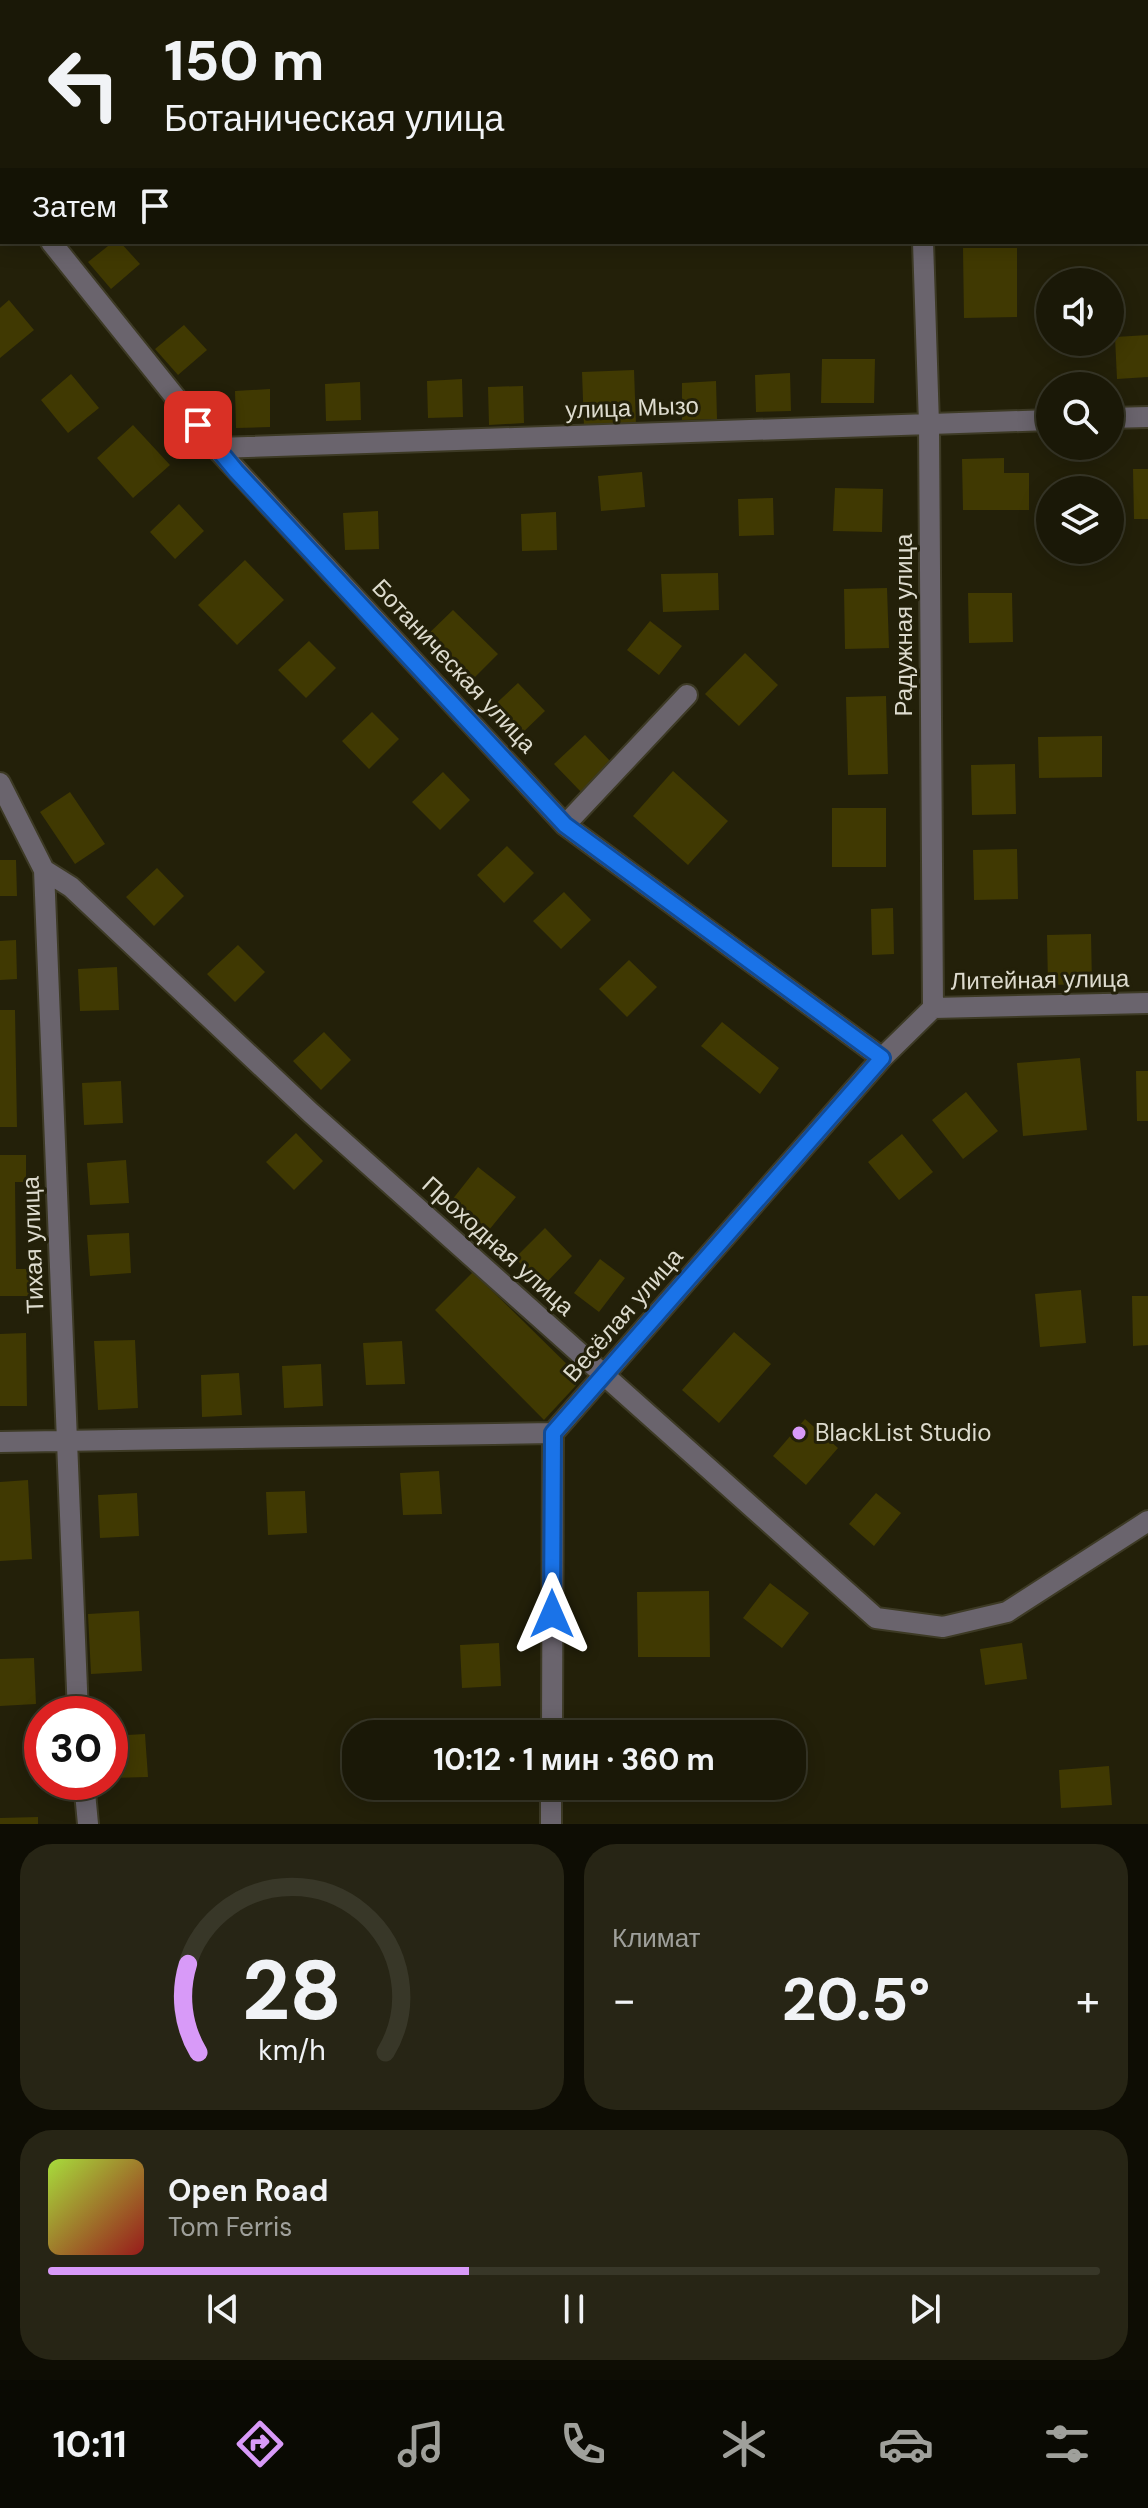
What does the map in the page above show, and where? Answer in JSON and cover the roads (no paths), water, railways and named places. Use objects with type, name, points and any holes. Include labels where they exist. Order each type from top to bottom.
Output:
[{"type":"street","name":"Ботаническая улица","points":[[53,244],[216,448],[565,825],[882,1058]]},
{"type":"street","name":"Радужная улица","points":[[923,244],[929,424],[933,1008]]},
{"type":"street","points":[[1124,418],[1148,417]]},
{"type":"street","name":"улица Мызо","points":[[216,448],[1036,420]]},
{"type":"street","points":[[565,825],[687,695]]},
{"type":"street","name":"Тихая улица","points":[[0,783],[44,870],[77,1696]]},
{"type":"street","name":"Проходная улица","points":[[44,870],[71,887],[311,1113],[876,1618],[943,1627],[1007,1612],[1148,1521]]},
{"type":"street","name":"Литейная улица","points":[[933,1008],[1148,1003]]},
{"type":"street","name":"Весёлая улица","points":[[553,1433],[882,1058],[933,1008]]},
{"type":"street","points":[[0,1442],[553,1433],[552,1720]]},
{"type":"street","points":[[86,1800],[88,1824]]},
{"type":"street","points":[[551,1800],[551,1824]]},
{"type":"place","name":"BlackList Studio","points":[[799,1433]]}]
